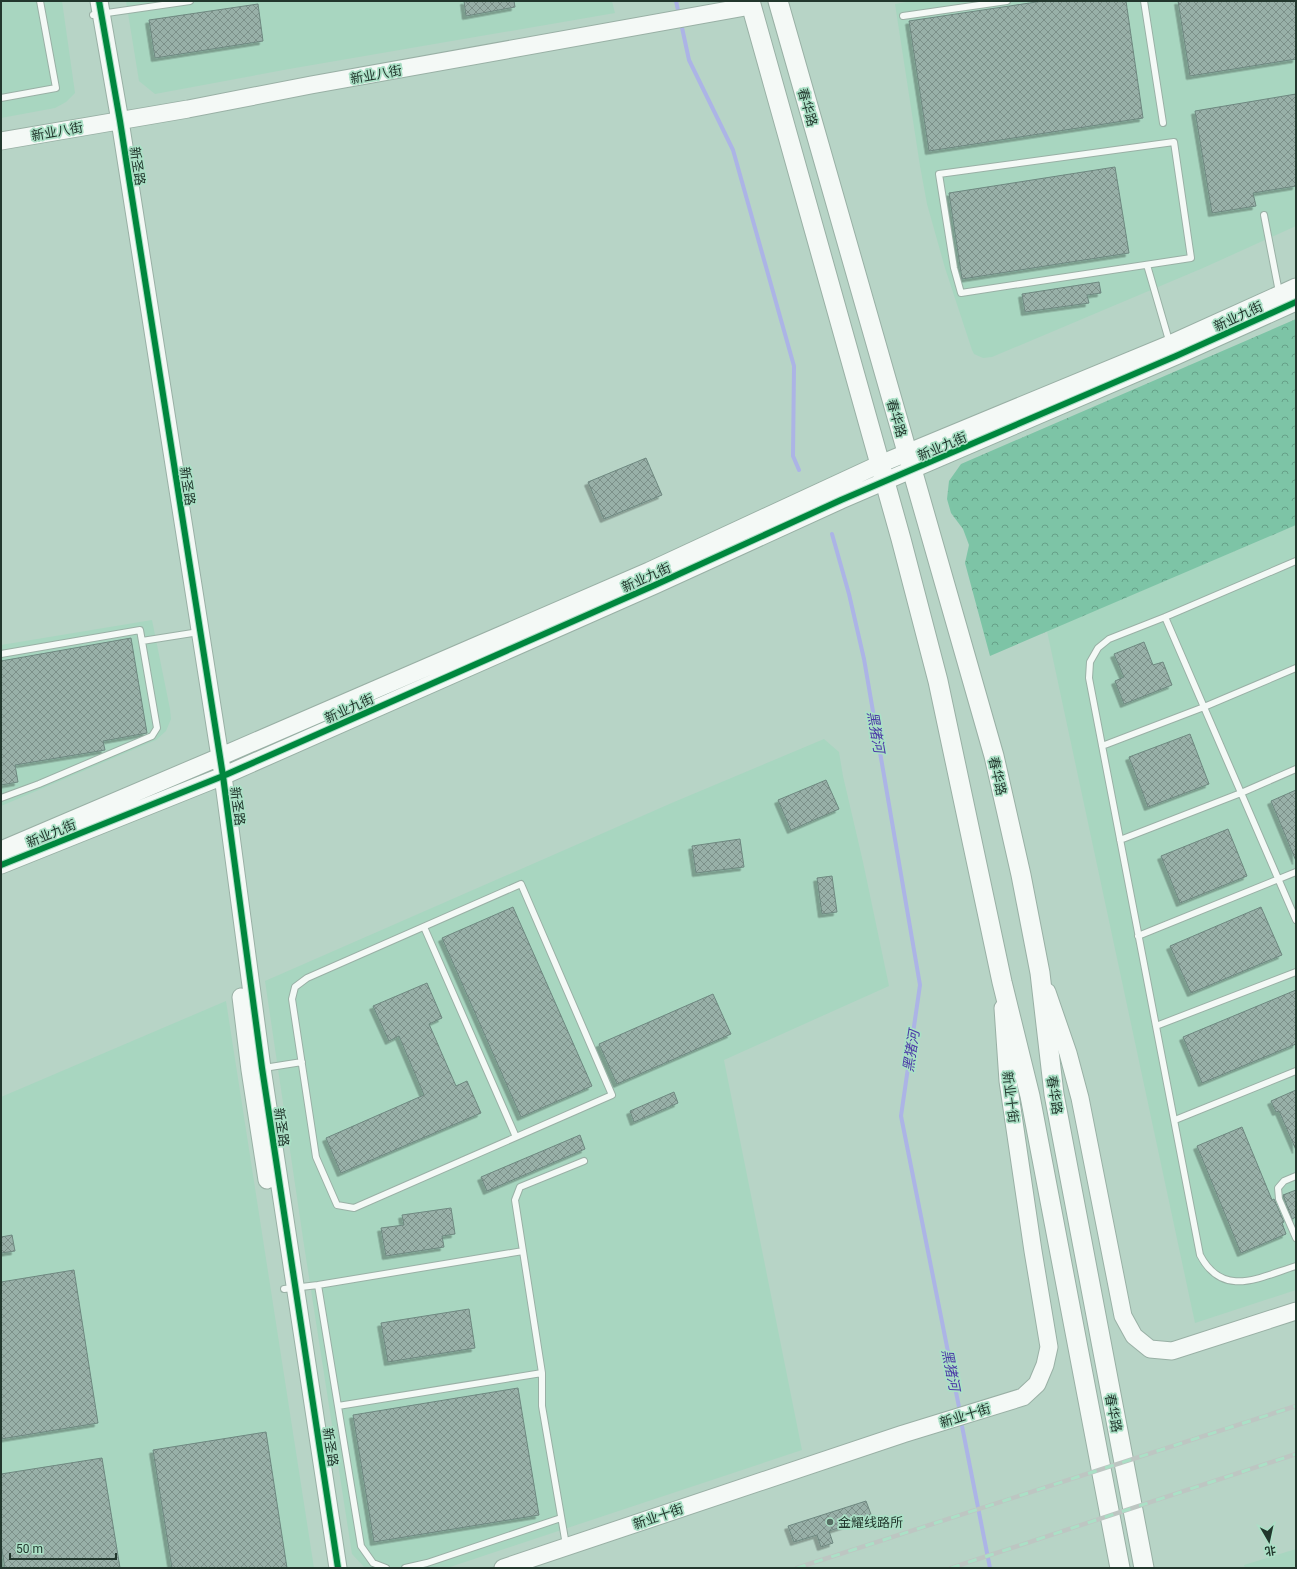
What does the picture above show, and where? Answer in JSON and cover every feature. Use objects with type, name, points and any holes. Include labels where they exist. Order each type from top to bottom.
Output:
[{"type":"main road","name":"春华路","points":[[778,1],[994,756],[1021,875],[1040,973],[1054,1094],[1144,1568]]},
{"type":"main road","name":"春华路","points":[[750,4],[883,473],[938,682],[1002,982],[1030,1096],[1120,1568]]},
{"type":"street","name":"新业八街","points":[[1,141],[670,21],[750,4]]},
{"type":"street","name":"新圣路","points":[[96,8],[215,758],[256,1069],[290,1289],[338,1568]]},
{"type":"street","name":"新业九街","points":[[1,850],[649,570],[910,462],[1173,350],[1287,300],[1296,287]]},
{"type":"street","name":"新业九街","points":[[1,865],[218,778],[883,473]]},
{"type":"street","points":[[1040,973],[1068,1053],[1078,1090],[1123,1316],[1134,1336],[1150,1349],[1172,1350],[1296,1311]]},
{"type":"street","name":"新业十街","points":[[503,1568],[903,1434],[1023,1397],[1037,1384],[1045,1365],[1049,1347],[1032,1251],[1008,1081],[1002,982]]},
{"type":"street","name":"新圣路","points":[[290,1289],[327,1568]]},
{"type":"lane","points":[[1,98],[56,88],[40,1]]},
{"type":"lane","points":[[96,8],[190,1]]},
{"type":"lane","points":[[903,16],[1007,1]]},
{"type":"lane","points":[[1144,1],[1163,123]]},
{"type":"lane","points":[[1174,142],[1191,258],[1147,264],[961,293],[954,268],[938,174],[1174,142]]},
{"type":"lane","points":[[1264,215],[1287,300]]},
{"type":"lane","points":[[1147,264],[1173,350]]},
{"type":"lane","points":[[1296,561],[1166,617],[1109,639],[1098,648],[1090,662],[1089,678],[1200,1255],[1207,1267],[1218,1277],[1233,1282],[1244,1282],[1296,1266]]},
{"type":"lane","points":[[1166,617],[1296,920]]},
{"type":"lane","points":[[1,654],[140,630],[157,728],[152,736],[1,798]]},
{"type":"lane","points":[[142,641],[195,633]]},
{"type":"lane","points":[[1102,746],[1204,707],[1296,668]]},
{"type":"lane","points":[[1120,840],[1241,793],[1296,769]]},
{"type":"lane","points":[[1138,936],[1296,872]]},
{"type":"lane","points":[[521,884],[612,1095],[354,1208],[337,1205],[316,1157],[302,1062],[292,1000],[295,987],[307,978],[521,884]]},
{"type":"lane","points":[[424,926],[516,1137]]},
{"type":"lane","points":[[1156,1026],[1296,972]]},
{"type":"lane","points":[[256,1069],[302,1062]]},
{"type":"lane","points":[[1175,1120],[1296,1071]]},
{"type":"lane","points":[[566,1547],[542,1406],[542,1373],[515,1200],[520,1187],[584,1161]]},
{"type":"lane","points":[[1296,1176],[1284,1181],[1278,1188],[1279,1199],[1296,1238]]},
{"type":"lane","points":[[290,1289],[523,1251]]},
{"type":"lane","points":[[318,1285],[361,1546],[373,1563],[386,1568]]},
{"type":"lane","points":[[338,1406],[542,1373]]},
{"type":"lane","points":[[405,1568],[427,1563],[561,1518]]},
{"type":"shaded area","points":[[1,1],[62,1],[75,93],[66,102],[55,108],[1,118]]},
{"type":"shaded area","points":[[126,1],[612,1],[615,13],[289,69],[155,94],[139,81]]},
{"type":"shaded area","points":[[912,1],[1296,1],[1296,226],[1203,268],[992,357],[983,358],[974,354],[945,268],[927,204],[920,166],[895,4]]},
{"type":"shaded area","points":[[1296,525],[1296,1290],[1195,1323],[1047,631]]},
{"type":"shaded area","points":[[152,620],[170,709],[171,719],[166,731],[156,740],[1,806],[1,645]]},
{"type":"shaded area","points":[[824,739],[839,752],[889,986],[724,1060],[802,1450],[447,1568],[365,1568],[352,1554],[265,981],[674,802]]},
{"type":"shaded area","points":[[226,1001],[314,1568],[1,1568],[1,1097]]},
{"type":"shaded area","points":[[1296,1549],[1296,1568],[1245,1568],[1244,1565]]},
{"type":"green space","points":[[1296,319],[1296,525],[990,656],[965,563],[969,545],[963,529],[951,513],[947,499],[949,481],[961,464]]},
{"type":"building","points":[[464,1],[514,1],[515,7],[466,16]]},
{"type":"building","points":[[1043,1],[1126,1],[1143,118],[929,151],[909,21]]},
{"type":"building","points":[[1178,1],[1296,1],[1296,59],[1190,76]]},
{"type":"building","points":[[258,4],[263,41],[155,58],[149,20]]},
{"type":"building","points":[[1296,94],[1296,186],[1253,193],[1256,206],[1212,213],[1195,111]]},
{"type":"building","points":[[1115,167],[1129,253],[962,279],[949,193]]},
{"type":"building","points":[[1099,282],[1101,293],[1087,295],[1089,303],[1025,312],[1022,294]]},
{"type":"building","points":[[646,458],[662,495],[604,519],[588,482]]},
{"type":"building","points":[[131,638],[147,733],[103,741],[105,750],[15,765],[18,782],[1,785],[1,661]]},
{"type":"building","points":[[1144,642],[1153,665],[1163,662],[1172,685],[1124,704],[1115,681],[1124,677],[1114,654]]},
{"type":"building","points":[[1190,734],[1209,784],[1148,807],[1129,757]]},
{"type":"building","points":[[826,780],[839,809],[791,830],[778,800]]},
{"type":"building","points":[[1296,790],[1296,861],[1271,801]]},
{"type":"building","points":[[1228,829],[1247,876],[1180,903],[1161,856]]},
{"type":"building","points":[[740,839],[744,867],[696,873],[692,846]]},
{"type":"building","points":[[832,876],[837,912],[822,914],[817,878]]},
{"type":"building","points":[[513,907],[592,1086],[521,1117],[442,938]]},
{"type":"building","points":[[1261,907],[1282,955],[1191,993],[1170,946]]},
{"type":"building","points":[[427,983],[442,1018],[429,1024],[456,1086],[467,1081],[481,1113],[341,1173],[326,1138],[424,1095],[399,1036],[389,1041],[373,1006]]},
{"type":"building","points":[[1296,990],[1296,1044],[1202,1083],[1183,1037]]},
{"type":"building","points":[[713,994],[731,1034],[617,1084],[599,1044]]},
{"type":"building","points":[[1296,1090],[1296,1150],[1279,1111],[1276,1112],[1271,1101]]},
{"type":"building","points":[[674,1092],[678,1103],[634,1122],[630,1111]]},
{"type":"building","points":[[1242,1127],[1272,1200],[1274,1199],[1284,1222],[1282,1223],[1286,1234],[1241,1253],[1197,1146]]},
{"type":"building","points":[[580,1135],[585,1149],[487,1191],[481,1177]]},
{"type":"building","points":[[1296,1190],[1296,1217],[1292,1219],[1283,1195]]},
{"type":"building","points":[[451,1208],[455,1234],[442,1236],[444,1247],[386,1256],[381,1228],[404,1225],[402,1215]]},
{"type":"building","points":[[12,1235],[15,1251],[1,1253],[1,1237]]},
{"type":"building","points":[[74,1270],[98,1423],[1,1439],[1,1282]]},
{"type":"building","points":[[469,1309],[475,1348],[388,1362],[381,1323]]},
{"type":"building","points":[[518,1388],[539,1515],[374,1542],[353,1415]]},
{"type":"building","points":[[266,1432],[287,1568],[172,1568],[153,1450]]},
{"type":"building","points":[[102,1458],[120,1568],[5,1568],[1,1544],[1,1474]]},
{"type":"building","name":"金耀线路所","points":[[866,1501],[872,1517],[829,1531],[833,1543],[821,1547],[817,1535],[794,1542],[788,1526]]},
{"type":"waterway","points":[[676,1],[679,15]]},
{"type":"waterway","points":[[681,23],[689,60],[733,150],[794,366],[793,456],[799,470]]},
{"type":"waterway","name":"黑猪河","points":[[832,534],[849,594],[864,659],[920,985],[901,1116],[960,1412]]},
{"type":"waterway","name":"黑猪河","points":[[961,1421],[990,1568]]},
{"type":"railway","points":[[797,1568],[1296,1406]]},
{"type":"railway","points":[[951,1568],[1296,1454]]},
{"type":"cycle path","points":[[99,1],[120,121],[223,776],[262,1068],[338,1568]]},
{"type":"cycle path","points":[[1,865],[223,776],[655,585],[841,500],[1176,356],[1296,302]]},
{"type":"place","name":"金耀线路所","points":[[830,1522]]}]
